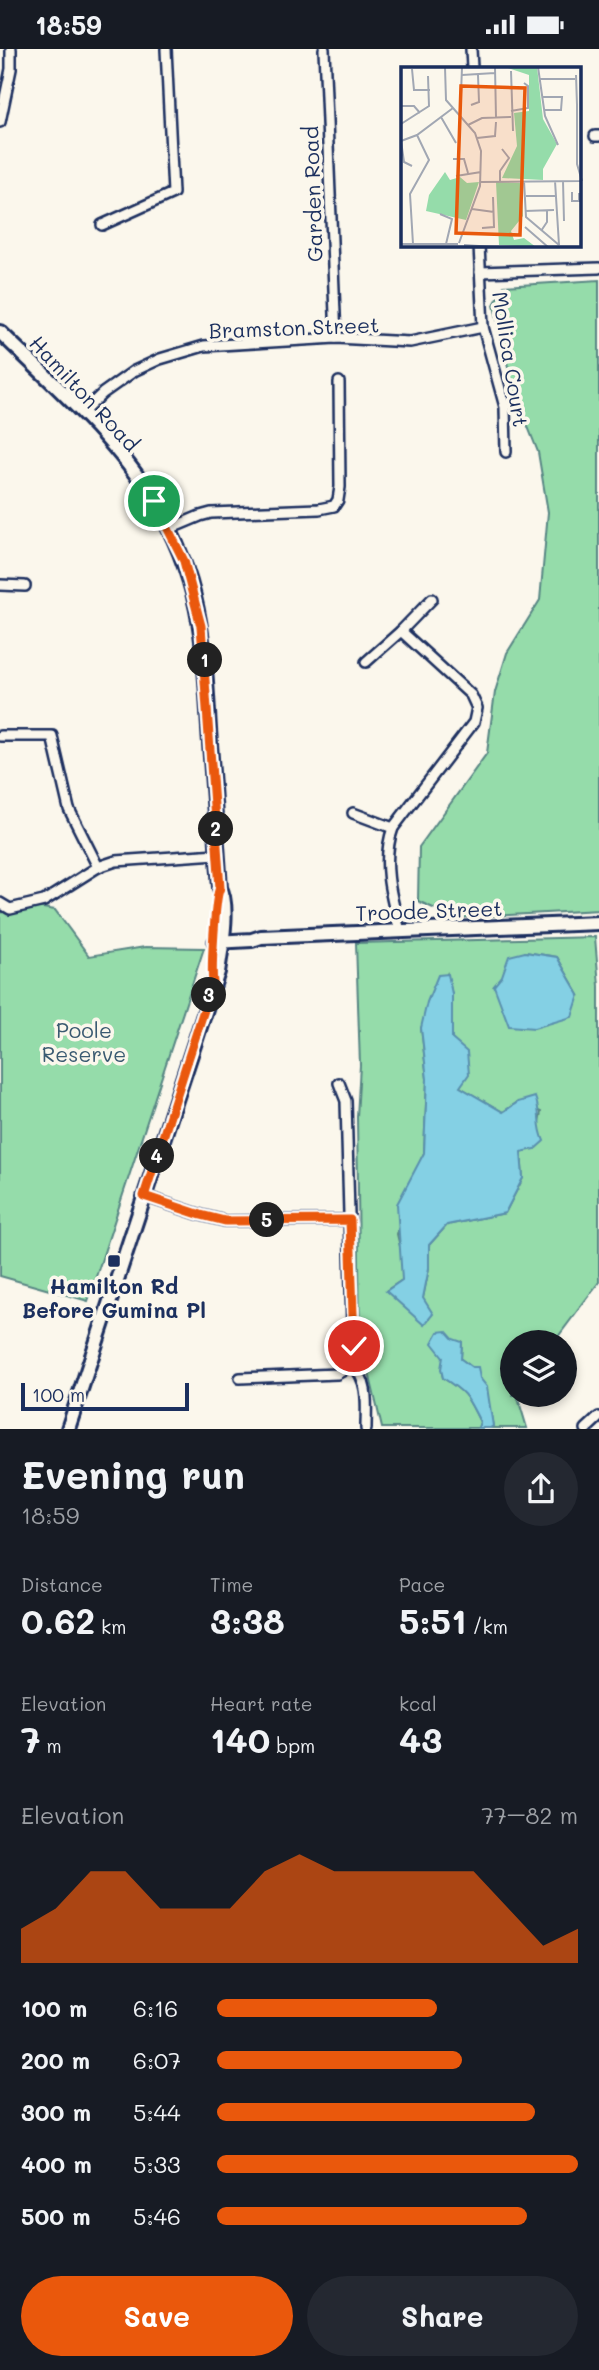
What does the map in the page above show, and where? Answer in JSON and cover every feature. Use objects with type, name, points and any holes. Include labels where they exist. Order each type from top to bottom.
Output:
[{"type":"main road","name":"Hamilton Road","points":[[0,332],[82,413],[146,489],[169,529],[192,583],[201,626],[218,854],[218,972],[68,1429]]},
{"type":"main road","name":"Troode Street","points":[[219,938],[252,940],[261,937],[599,923]]},
{"type":"street","points":[[0,122],[12,69],[10,49]]},
{"type":"street","points":[[102,225],[173,193],[166,49]]},
{"type":"street","name":"Garden Road","points":[[324,49],[336,338]]},
{"type":"street","points":[[471,49],[472,67]]},
{"type":"street","name":"Mollica Court","points":[[479,247],[483,327],[505,407],[506,452]]},
{"type":"street","points":[[480,272],[599,268]]},
{"type":"street","name":"Bramston Street","points":[[82,413],[117,382],[134,371],[204,346],[336,338],[411,342],[483,327]]},
{"type":"street","points":[[169,529],[211,513],[319,509],[334,506],[340,487],[338,382]]},
{"type":"street","points":[[0,585],[25,586]]},
{"type":"street","points":[[366,662],[432,599]]},
{"type":"street","points":[[400,931],[387,871],[388,846],[393,828],[474,722],[477,708],[471,695],[401,631]]},
{"type":"street","points":[[0,736],[51,736],[69,809],[98,867]]},
{"type":"street","points":[[353,813],[393,828]]},
{"type":"street","points":[[0,903],[10,909],[44,901],[98,867],[131,858],[218,854]]},
{"type":"street","points":[[339,1083],[346,1101],[353,1366],[360,1373],[365,1385],[366,1429]]},
{"type":"street","points":[[144,1196],[225,1221],[350,1220]]},
{"type":"street","points":[[240,1378],[337,1374],[353,1366]]},
{"type":"street","points":[[586,1429],[599,1417]]},
{"type":"green space","points":[[599,280],[599,910],[455,918],[418,901],[419,847],[487,753],[495,692],[507,653],[540,600],[548,512],[538,452],[513,389],[494,305],[504,286]]},
{"type":"green space","name":"Poole Reserve","points":[[24,905],[55,910],[89,956],[145,947],[204,948],[88,1301],[0,1276],[0,913]]},
{"type":"green space","points":[[595,937],[599,986],[599,1282],[563,1330],[500,1330],[500,1407],[521,1407],[527,1428],[490,1428],[493,1426],[485,1388],[476,1373],[461,1359],[462,1342],[443,1361],[443,1378],[466,1397],[480,1422],[478,1428],[382,1428],[360,1334],[357,1117],[360,1065],[356,943]],"holes":[[[525,952],[557,957],[579,995],[494,986]],[[447,974],[452,994],[452,1039],[460,1087],[503,1112],[518,1102],[541,1112],[538,1127],[521,1152],[523,1178],[505,1213],[447,1225],[429,1245],[429,1268],[423,1298],[387,1290],[402,1280],[402,1255],[397,1234],[414,1174],[424,1153],[427,1079],[421,1028]]]},
{"type":"water","points":[[525,952],[557,957],[579,995],[572,1017],[534,1028],[509,1026],[494,986],[502,976],[509,956]]},
{"type":"water","points":[[448,974],[452,994],[452,1039],[467,1052],[469,1074],[460,1087],[503,1112],[518,1102],[535,1097],[544,1141],[535,1149],[521,1152],[523,1178],[505,1213],[447,1225],[429,1245],[429,1268],[423,1298],[433,1314],[424,1325],[386,1291],[402,1280],[397,1204],[424,1153],[427,1079],[421,1028],[427,1002],[438,975]]},
{"type":"water","points":[[446,1331],[453,1339],[462,1342],[461,1359],[472,1367],[478,1367],[480,1378],[487,1387],[493,1426],[490,1428],[478,1428],[480,1422],[466,1397],[443,1378],[443,1357],[432,1343],[438,1332]]},
{"type":"place","name":"Hamilton Rd Before Gumina Pl","points":[[114,1261]]},
{"type":"route","points":[[154,501],[184,561],[195,594],[201,626],[205,652],[220,888],[216,895],[216,933],[211,970],[213,982],[144,1196],[225,1221],[350,1220],[354,1346]]}]
